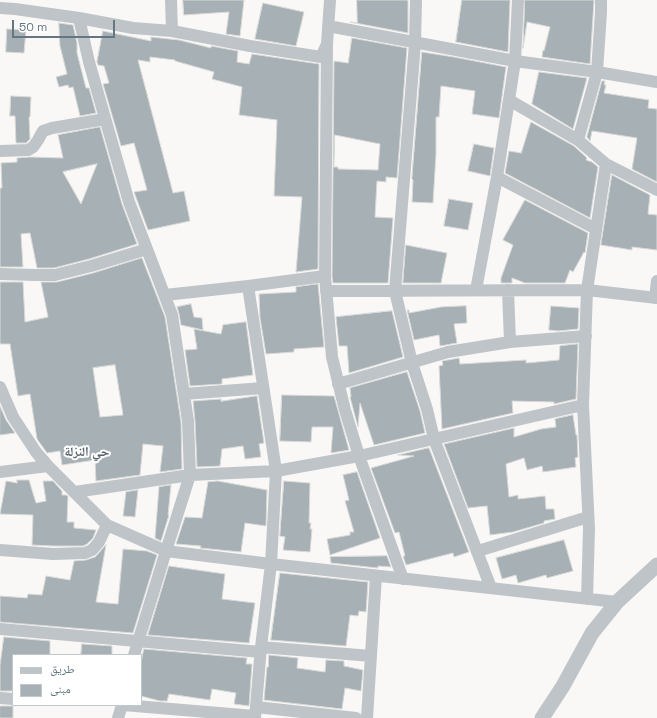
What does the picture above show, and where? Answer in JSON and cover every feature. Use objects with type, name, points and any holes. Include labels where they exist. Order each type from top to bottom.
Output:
[{"type":"street","points":[[171,0],[172,31]]},
{"type":"street","points":[[330,0],[327,44],[325,276],[332,357],[345,410],[359,456],[404,579]]},
{"type":"street","points":[[416,0],[415,43],[395,292],[412,363],[427,409],[434,439],[491,588]]},
{"type":"street","points":[[476,290],[497,177],[516,61],[518,0]]},
{"type":"street","points":[[578,140],[596,72],[601,0]]},
{"type":"street","points":[[0,8],[14,4],[133,28],[172,31],[250,46],[322,57],[327,44]]},
{"type":"street","points":[[79,18],[89,62],[129,202],[172,315],[188,421],[190,475],[134,654]]},
{"type":"street","points":[[328,26],[516,61],[657,82]]},
{"type":"street","points":[[509,100],[578,140],[606,164],[657,190]]},
{"type":"street","points":[[0,151],[28,150],[43,131],[52,128],[105,119]]},
{"type":"street","points":[[587,599],[589,529],[584,405],[587,290],[606,164]]},
{"type":"street","points":[[497,177],[596,229]]},
{"type":"street","points":[[0,274],[55,275],[147,249]]},
{"type":"street","points":[[165,294],[248,286],[325,276]]},
{"type":"street","points":[[326,291],[395,292],[587,290],[656,298],[657,282]]},
{"type":"street","points":[[248,286],[276,471],[271,564],[255,714]]},
{"type":"street","points":[[508,290],[510,342]]},
{"type":"street","points":[[338,384],[448,352],[510,342],[586,336]]},
{"type":"street","points":[[0,387],[13,418],[36,452],[107,525],[166,551],[376,576],[617,602]]},
{"type":"street","points":[[184,394],[263,388]]},
{"type":"street","points":[[75,492],[190,475],[276,471],[359,456],[584,405]]},
{"type":"street","points":[[0,472],[48,466]]},
{"type":"street","points":[[478,551],[588,517]]},
{"type":"street","points":[[0,550],[53,554],[85,553],[92,550],[99,542],[107,525]]},
{"type":"street","points":[[542,718],[563,686],[592,633],[617,602],[657,565]]},
{"type":"street","points":[[367,718],[376,576]]},
{"type":"street","points":[[0,629],[138,642],[371,656]]},
{"type":"street","points":[[555,718],[563,686]]},
{"type":"street","points":[[0,698],[12,699]]},
{"type":"street","points":[[118,718],[122,706]]},
{"type":"street","points":[[137,706],[255,714],[356,718]]},
{"type":"building","points":[[183,0],[244,0],[240,36],[226,34],[229,12],[184,15]]},
{"type":"building","points":[[357,0],[408,0],[408,33],[350,22],[357,23]]},
{"type":"building","points":[[462,0],[510,0],[508,52],[456,42]]},
{"type":"building","points":[[525,0],[594,0],[590,64],[542,57],[550,27],[527,22],[523,48]]},
{"type":"building","points":[[263,3],[304,12],[296,46],[255,39]]},
{"type":"building","points":[[59,23],[73,25],[77,43],[77,53],[86,88],[89,88],[96,113],[80,116],[73,87],[69,88],[68,85],[59,87],[56,77],[67,74],[60,46]]},
{"type":"building","points":[[7,29],[26,30],[24,53],[6,52]]},
{"type":"building","points":[[103,31],[151,41],[151,37],[179,40],[211,48],[211,46],[238,51],[237,62],[249,64],[252,54],[319,64],[318,269],[296,272],[302,197],[274,196],[277,120],[239,115],[242,87],[212,79],[214,72],[175,60],[150,57],[150,62],[138,60],[173,193],[184,191],[190,221],[148,230],[134,192],[147,190],[134,143],[121,146],[103,84],[109,83],[104,66],[98,65],[97,62]]},
{"type":"building","points":[[352,38],[407,48],[397,178],[386,177],[386,182],[377,181],[375,217],[393,218],[388,283],[333,283],[334,61],[348,63]],"holes":[[[335,135],[380,144],[378,170],[338,169],[338,167],[334,167]]]},
{"type":"building","points":[[422,52],[506,67],[499,118],[472,114],[475,91],[441,86],[439,117],[436,117],[436,154],[433,203],[412,202],[412,179]]},
{"type":"building","points":[[539,72],[587,78],[573,129],[532,104]]},
{"type":"building","points":[[602,81],[605,81],[604,85],[606,85],[604,93],[649,100],[648,108],[657,109],[657,182],[632,169],[637,138],[592,131],[590,141],[587,137]]},
{"type":"building","points":[[11,96],[31,97],[29,117],[30,139],[26,143],[16,143],[15,116],[10,116]]},
{"type":"building","points":[[531,122],[574,146],[587,158],[586,160],[592,162],[598,167],[590,218],[505,173],[509,151],[521,153]]},
{"type":"building","points":[[100,127],[122,204],[137,244],[54,268],[37,268],[30,233],[21,234],[23,267],[0,267],[0,188],[2,188],[1,163],[17,162],[17,158],[63,158],[58,135]],"holes":[[[97,164],[81,204],[63,172]]]},
{"type":"building","points":[[474,144],[494,148],[490,176],[468,171]]},
{"type":"building","points":[[612,175],[650,195],[648,214],[657,215],[657,250],[632,247],[632,250],[601,245]]},
{"type":"building","points":[[449,199],[473,203],[468,230],[444,226]]},
{"type":"building","points":[[525,200],[588,233],[585,253],[584,252],[573,272],[570,270],[565,283],[525,283],[512,278],[512,283],[501,283],[501,278],[513,245],[503,240]]},
{"type":"building","points":[[406,245],[447,253],[441,283],[403,283]]},
{"type":"building","points":[[142,258],[165,317],[181,422],[182,469],[160,472],[163,446],[143,444],[140,475],[96,481],[95,460],[62,465],[60,451],[47,453],[37,439],[30,394],[18,396],[10,344],[0,344],[0,282],[23,282],[25,322],[48,317],[41,282],[57,282]],"holes":[[[115,365],[123,415],[100,417],[93,368]]]},
{"type":"building","points":[[318,284],[324,347],[294,349],[294,352],[266,354],[260,318],[259,294],[296,292],[296,287]]},
{"type":"building","points":[[191,304],[194,317],[202,318],[203,330],[181,325],[177,307]]},
{"type":"building","points":[[466,306],[467,323],[454,324],[457,343],[440,346],[439,335],[414,340],[407,310],[409,310],[409,313],[441,307]]},
{"type":"building","points":[[551,306],[579,308],[578,329],[558,331],[549,330]]},
{"type":"building","points":[[392,311],[403,357],[349,373],[347,346],[339,346],[336,317]]},
{"type":"building","points":[[246,322],[253,375],[222,379],[222,384],[190,386],[185,350],[197,349],[194,329],[221,334],[223,325]]},
{"type":"building","points":[[578,344],[576,399],[554,404],[554,402],[512,401],[513,413],[442,429],[439,366],[443,365],[442,361],[459,358],[460,364],[526,360],[526,363],[559,360],[560,346]]},
{"type":"building","points":[[407,372],[420,411],[425,433],[374,445],[360,403],[358,427],[350,397],[350,388]]},
{"type":"building","points":[[282,395],[334,396],[349,450],[331,453],[333,427],[312,427],[311,442],[280,441]]},
{"type":"building","points":[[257,396],[264,443],[259,444],[261,457],[245,459],[243,446],[222,449],[220,466],[197,467],[193,401],[221,399],[221,401]]},
{"type":"building","points":[[0,406],[6,420],[15,433],[0,435]]},
{"type":"building","points":[[573,415],[577,435],[578,457],[575,458],[576,467],[543,472],[542,466],[527,470],[524,458],[506,464],[509,497],[518,495],[518,499],[545,496],[546,509],[554,509],[555,519],[544,521],[544,523],[513,532],[490,535],[487,506],[468,508],[444,444],[514,428],[514,437],[541,429],[556,427],[555,419]]},
{"type":"building","points":[[429,448],[469,552],[454,557],[453,553],[406,565],[399,532],[395,533],[371,468],[414,456],[398,455]]},
{"type":"building","points":[[357,472],[380,538],[330,555],[327,539],[350,535],[350,532],[354,532],[345,501],[349,500],[343,475]]},
{"type":"building","points":[[17,480],[29,480],[36,503],[46,501],[43,481],[53,481],[62,491],[62,495],[68,496],[67,522],[74,522],[74,528],[96,530],[93,538],[83,546],[32,545],[33,515],[0,514],[6,481],[17,483]]},
{"type":"building","points":[[218,481],[267,490],[266,526],[245,523],[241,552],[176,544],[185,517],[202,518],[208,482]]},
{"type":"building","points":[[284,481],[310,483],[309,523],[311,523],[310,529],[312,529],[310,552],[283,550],[285,537],[280,536]]},
{"type":"building","points":[[171,485],[169,515],[161,541],[155,538],[159,487]]},
{"type":"building","points":[[138,490],[135,517],[123,516],[126,492]]},
{"type":"building","points":[[564,540],[573,571],[547,578],[546,575],[518,583],[516,575],[502,579],[496,558]]},
{"type":"building","points":[[106,545],[96,602],[118,604],[123,549],[147,551],[157,555],[133,633],[0,622],[0,596],[27,598],[28,594],[42,595],[46,576],[70,580],[74,561],[86,560],[95,557]]},
{"type":"building","points":[[387,556],[391,567],[378,566],[378,568],[331,563],[330,557]]},
{"type":"building","points":[[169,566],[225,574],[222,599],[255,603],[249,643],[148,635]]},
{"type":"building","points":[[280,573],[368,582],[366,612],[359,611],[358,616],[350,615],[346,646],[271,640]]},
{"type":"building","points":[[4,637],[50,641],[50,654],[12,654],[12,691],[0,691],[0,666]]},
{"type":"building","points":[[82,644],[112,646],[112,654],[81,654]]},
{"type":"building","points":[[144,649],[247,658],[246,664],[252,664],[249,706],[234,704],[236,693],[212,689],[210,700],[169,694],[167,701],[160,701],[142,696],[142,658]]},
{"type":"building","points":[[269,655],[298,658],[297,668],[325,672],[326,660],[344,661],[344,666],[363,670],[361,691],[345,688],[342,709],[264,700]]},
{"type":"building","points":[[0,706],[13,706],[13,718],[0,718]]},
{"type":"district","name":"حي النزلة","points":[[87,452]]}]
